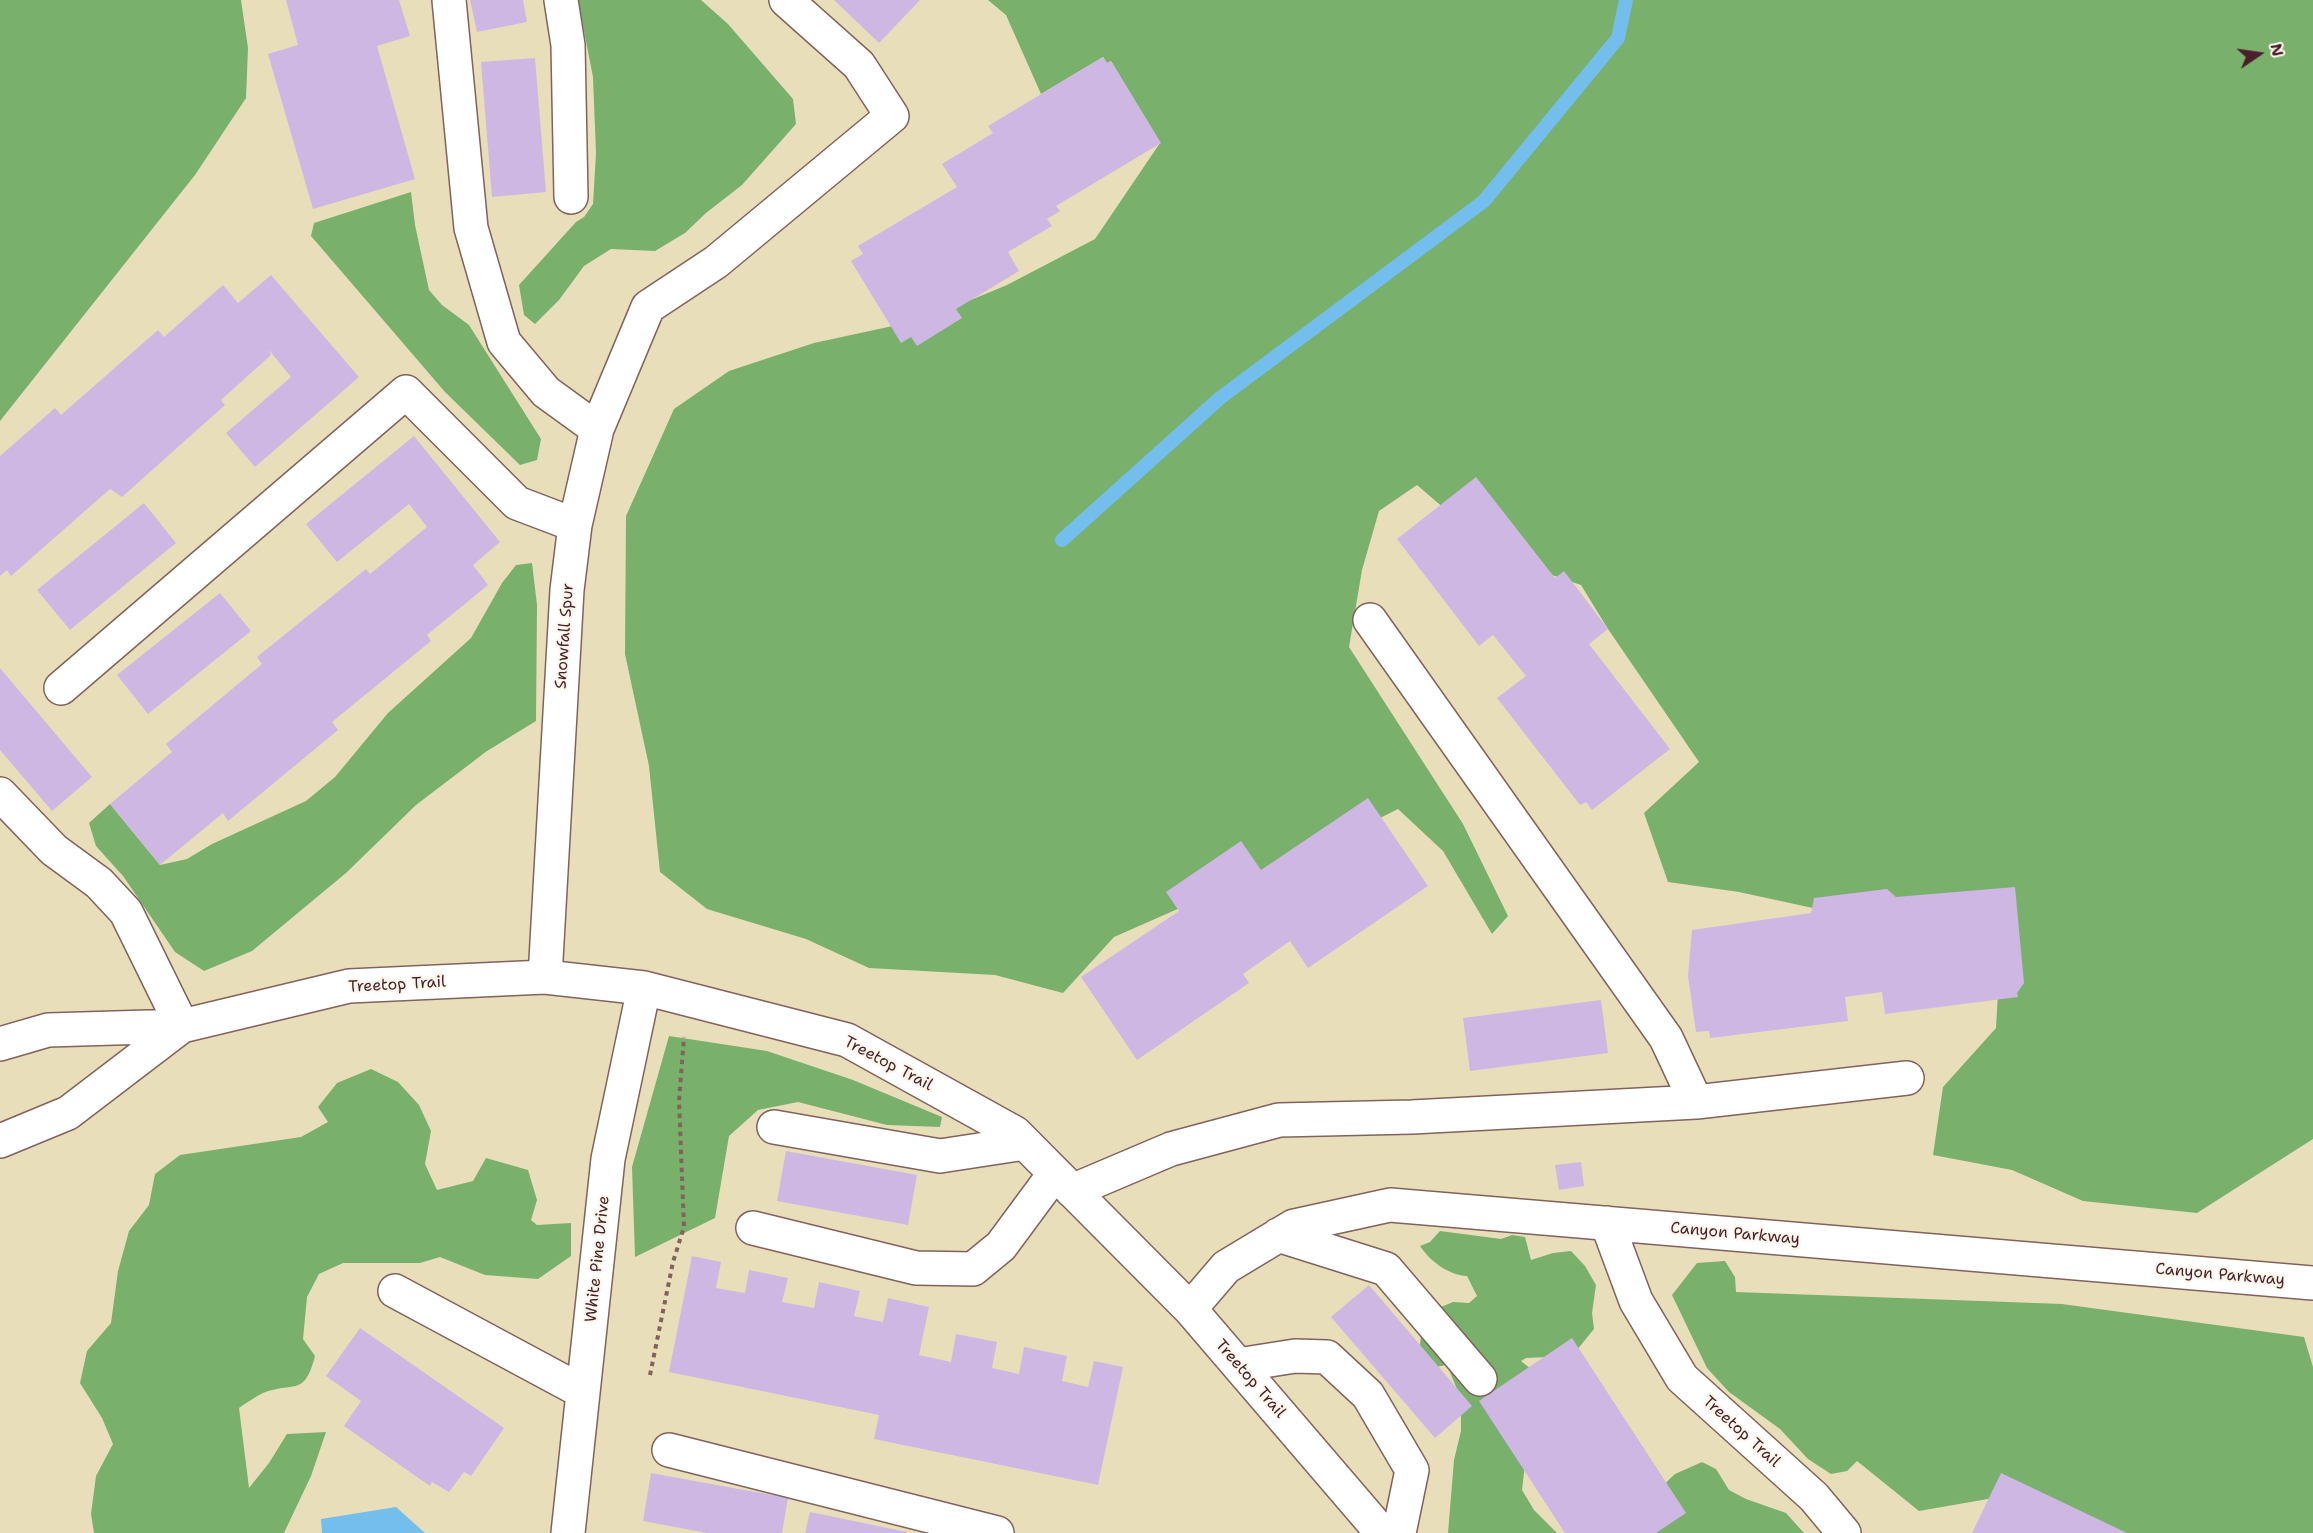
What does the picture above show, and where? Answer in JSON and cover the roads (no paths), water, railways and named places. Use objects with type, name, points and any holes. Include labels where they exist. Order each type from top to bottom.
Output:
[{"type":"street","points":[[449,0],[471,228],[504,342],[546,392],[597,429]]},
{"type":"street","points":[[561,0],[568,45],[571,197]]},
{"type":"street","name":"Snowfall Spur","points":[[545,977],[567,590],[575,525],[597,429],[648,307],[716,262],[892,116],[859,65],[786,0]]},
{"type":"street","points":[[61,688],[406,392],[518,503],[575,525]]},
{"type":"street","points":[[1370,620],[1666,1038],[1696,1102]]},
{"type":"street","points":[[0,794],[54,850],[99,883],[126,912],[182,1026]]},
{"type":"street","name":"Treetop Trail","points":[[0,1044],[48,1030],[182,1026],[349,986],[545,977],[644,988],[847,1040],[1015,1133],[1190,1309],[1382,1533]]},
{"type":"street","name":"White Pine Drive","points":[[568,1533],[608,1158],[644,988]]},
{"type":"street","name":"Treetop Trail","points":[[0,1141],[68,1113],[182,1026]]},
{"type":"street","points":[[753,1228],[916,1268],[972,1269],[1001,1246],[1063,1182],[1171,1149],[1279,1120],[1412,1117],[1696,1102],[1907,1078]]},
{"type":"street","points":[[774,1127],[940,1156],[1025,1143]]},
{"type":"street","name":"Canyon Parkway","points":[[1190,1309],[1226,1267],[1294,1226],[1390,1205],[2313,1283]]},
{"type":"street","name":"Treetop Trail","points":[[1607,1223],[1636,1301],[1682,1378],[1814,1497],[1844,1533]]},
{"type":"street","points":[[1278,1235],[1386,1269],[1480,1379]]},
{"type":"street","points":[[395,1291],[583,1392]]},
{"type":"street","points":[[1239,1365],[1295,1356],[1327,1357],[1368,1395],[1412,1470],[1399,1533]]},
{"type":"street","points":[[669,1450],[997,1533]]},
{"type":"water","points":[[396,1507],[425,1533],[322,1533],[321,1519]]},
{"type":"waterway","points":[[1062,540],[1220,398],[1484,201],[1618,38],[1626,0]]}]
